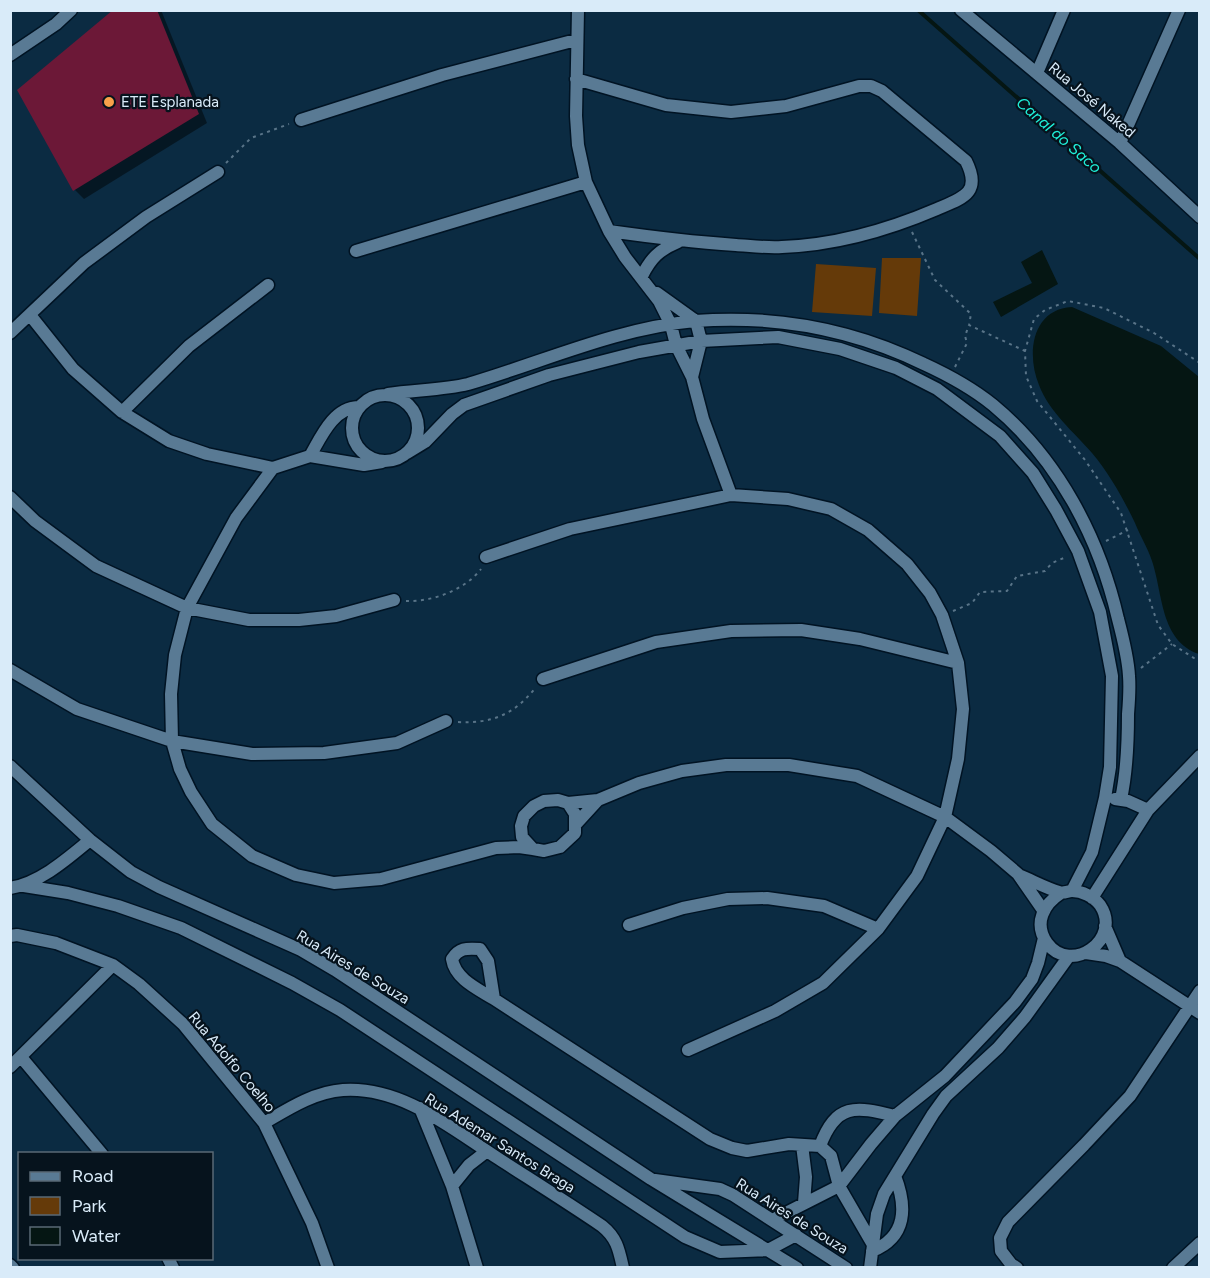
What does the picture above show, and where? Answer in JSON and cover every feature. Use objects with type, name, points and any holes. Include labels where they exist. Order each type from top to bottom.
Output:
[{"type":"street","points":[[10,55],[56,24],[70,10]]},
{"type":"street","points":[[578,10],[576,40],[578,145],[586,182],[609,231],[625,257],[659,301],[671,325],[676,345],[692,377],[706,428],[731,495]]},
{"type":"street","name":"Rua José Naked","points":[[961,10],[1120,143],[1200,217]]},
{"type":"street","points":[[1037,73],[1064,10]]},
{"type":"street","points":[[1120,143],[1179,10]]},
{"type":"street","points":[[301,120],[442,75],[576,40]]},
{"type":"street","points":[[576,79],[666,105],[731,112],[786,106],[859,86],[871,86],[882,91],[966,161],[972,174],[971,187],[963,198],[908,222],[853,238],[782,248],[679,241],[609,231]]},
{"type":"street","points":[[10,333],[84,263],[146,217],[218,172]]},
{"type":"street","points":[[356,251],[586,182]]},
{"type":"street","points":[[645,281],[654,255],[679,241]]},
{"type":"street","points":[[645,281],[696,321],[701,341],[692,377]]},
{"type":"street","points":[[122,412],[189,346],[268,285]]},
{"type":"street","points":[[654,328],[659,301]]},
{"type":"street","points":[[30,315],[73,369],[122,412],[169,441],[207,454],[273,468],[310,456],[364,465],[388,461],[398,458],[425,442],[464,405],[549,375],[639,352],[701,341],[778,337],[799,341],[840,350],[896,368],[937,389],[1000,436],[1033,473],[1078,551],[1100,612],[1112,676],[1110,767],[1105,798],[1092,852],[1067,892],[1051,900],[1043,910],[1041,929],[1044,938],[1050,947],[1059,953],[1069,956],[1086,953],[1120,961],[1194,1010]]},
{"type":"street","points":[[388,461],[366,456],[358,448],[353,438],[351,428],[353,417],[358,407],[371,396],[466,384],[557,354],[654,328],[696,321],[800,323],[858,337],[898,351],[950,376],[993,405],[1032,444],[1067,490],[1095,546],[1112,594],[1125,646],[1130,678],[1127,770],[1121,799]]},
{"type":"street","points":[[388,394],[399,397],[415,412],[418,434],[407,453]]},
{"type":"street","points":[[310,456],[324,431],[339,412],[348,407],[358,407]]},
{"type":"street","points":[[273,468],[236,518],[187,608],[175,655],[171,694],[171,741],[180,769],[191,792],[212,824],[252,856],[296,875],[334,882],[381,879],[496,848],[519,847],[544,850],[560,847],[575,833],[575,814],[568,804]]},
{"type":"street","points":[[486,557],[570,530],[731,495],[788,499],[831,509],[868,530],[908,564],[930,593],[942,615],[958,663],[963,709],[958,759],[945,817],[917,876],[879,929],[823,983],[775,1011],[688,1050]]},
{"type":"street","points":[[10,497],[35,521],[96,566],[187,608],[249,620],[299,620],[336,616],[394,600]]},
{"type":"street","points":[[543,679],[656,642],[731,631],[801,630],[860,639],[958,663]]},
{"type":"street","points":[[10,670],[78,709],[171,741],[252,754],[324,753],[397,743],[446,721]]},
{"type":"street","points":[[1092,898],[1148,810],[1200,756]]},
{"type":"street","points":[[533,849],[522,837],[521,826],[524,816],[534,806],[544,801],[558,800],[568,804],[598,800],[639,783],[682,771],[726,765],[789,765],[857,776],[945,817],[1018,874],[1043,910]]},
{"type":"street","name":"Rua Aires de Souza","points":[[10,766],[90,840],[131,872],[159,887],[300,950],[335,970],[651,1179],[797,1268]]},
{"type":"street","points":[[1105,798],[1121,799],[1148,810]]},
{"type":"street","points":[[576,824],[598,800]]},
{"type":"street","points":[[496,848],[521,826]]},
{"type":"street","points":[[24,886],[69,857],[90,840]]},
{"type":"street","points":[[1018,874],[1067,892],[1083,893],[1100,905],[1105,925],[1103,937],[1086,953]]},
{"type":"street","points":[[10,888],[24,886],[118,906],[181,928],[292,983],[340,1010],[686,1237],[720,1252],[768,1250],[796,1235]]},
{"type":"street","points":[[629,926],[683,908],[728,899],[767,898],[824,906],[879,929]]},
{"type":"street","points":[[1105,925],[1120,961]]},
{"type":"street","name":"Rua Adolfo Coelho","points":[[10,936],[17,935],[56,943],[113,964],[183,1024],[264,1123],[312,1223],[328,1268]]},
{"type":"street","points":[[772,1220],[839,1186],[870,1144],[895,1116],[945,1076],[1015,1002],[1032,979],[1044,938]]},
{"type":"street","points":[[870,1268],[877,1214],[884,1194],[946,1096],[1025,1017],[1069,956]]},
{"type":"street","points":[[10,1067],[113,964]]},
{"type":"street","points":[[1017,1268],[1001,1251],[1000,1238],[1008,1222],[1130,1095],[1194,1010],[1200,991]]},
{"type":"street","points":[[494,999],[710,1138],[732,1148],[747,1150],[789,1144],[820,1146],[831,1156],[839,1186],[872,1247]]},
{"type":"street","points":[[21,1057],[100,1152]]},
{"type":"street","name":"Rua Ademar Santos Braga","points":[[264,1123],[318,1095],[343,1090],[376,1092],[420,1108],[612,1234],[618,1243],[623,1268]]},
{"type":"street","points":[[420,1108],[452,1186],[477,1268]]},
{"type":"street","points":[[820,1146],[834,1119],[844,1113],[858,1109],[895,1116]]},
{"type":"street","points":[[802,1145],[806,1177],[804,1203]]},
{"type":"street","points":[[452,1186],[469,1165],[487,1152]]},
{"type":"street","points":[[872,1247],[884,1246],[893,1237],[900,1224],[903,1196],[895,1176]]},
{"type":"street","name":"Rua Aires de Souza","points":[[651,1179],[720,1189],[733,1195],[846,1268]]},
{"type":"street","points":[[1173,1268],[1200,1243]]},
{"type":"path","points":[[218,172],[251,138],[301,120]]},
{"type":"path","points":[[908,222],[935,280],[971,314],[966,336],[968,343],[950,376]]},
{"type":"path","points":[[1200,363],[1154,333],[1104,308],[1068,301],[1045,310],[1034,320],[1025,351],[1026,376],[1037,401],[1085,460],[1121,513],[1158,625],[1172,644],[1195,661],[1200,662]]},
{"type":"path","points":[[969,325],[1025,351]]},
{"type":"path","points":[[1095,546],[1128,530]]},
{"type":"path","points":[[942,615],[972,603],[980,592],[1007,591],[1017,576],[1045,571],[1052,563],[1078,551]]},
{"type":"path","points":[[394,600],[410,601],[445,594],[472,580],[486,557]]},
{"type":"path","points":[[1130,678],[1172,644]]},
{"type":"path","points":[[446,721],[472,723],[511,712],[525,702],[543,679]]},
{"type":"green space","points":[[882,258],[921,258],[917,316],[879,313]]},
{"type":"green space","points":[[816,264],[876,268],[872,316],[812,312]]},
{"type":"water","points":[[1042,250],[1058,284],[1001,317],[993,302],[1032,283],[1021,262]]},
{"type":"water","points":[[1072,307],[1161,346],[1199,377],[1199,654],[1186,648],[1170,627],[1150,556],[1116,487],[1092,453],[1055,413],[1039,385],[1033,360],[1036,335],[1048,316]]},
{"type":"building","name":"ETE Esplanada","points":[[113,10],[157,10],[199,114],[73,191],[17,90]]},
{"type":"waterway","name":"Canal do Saco","points":[[918,10],[1200,259]]},
{"type":"place","name":"ETE Esplanada","points":[[109,102]]}]
